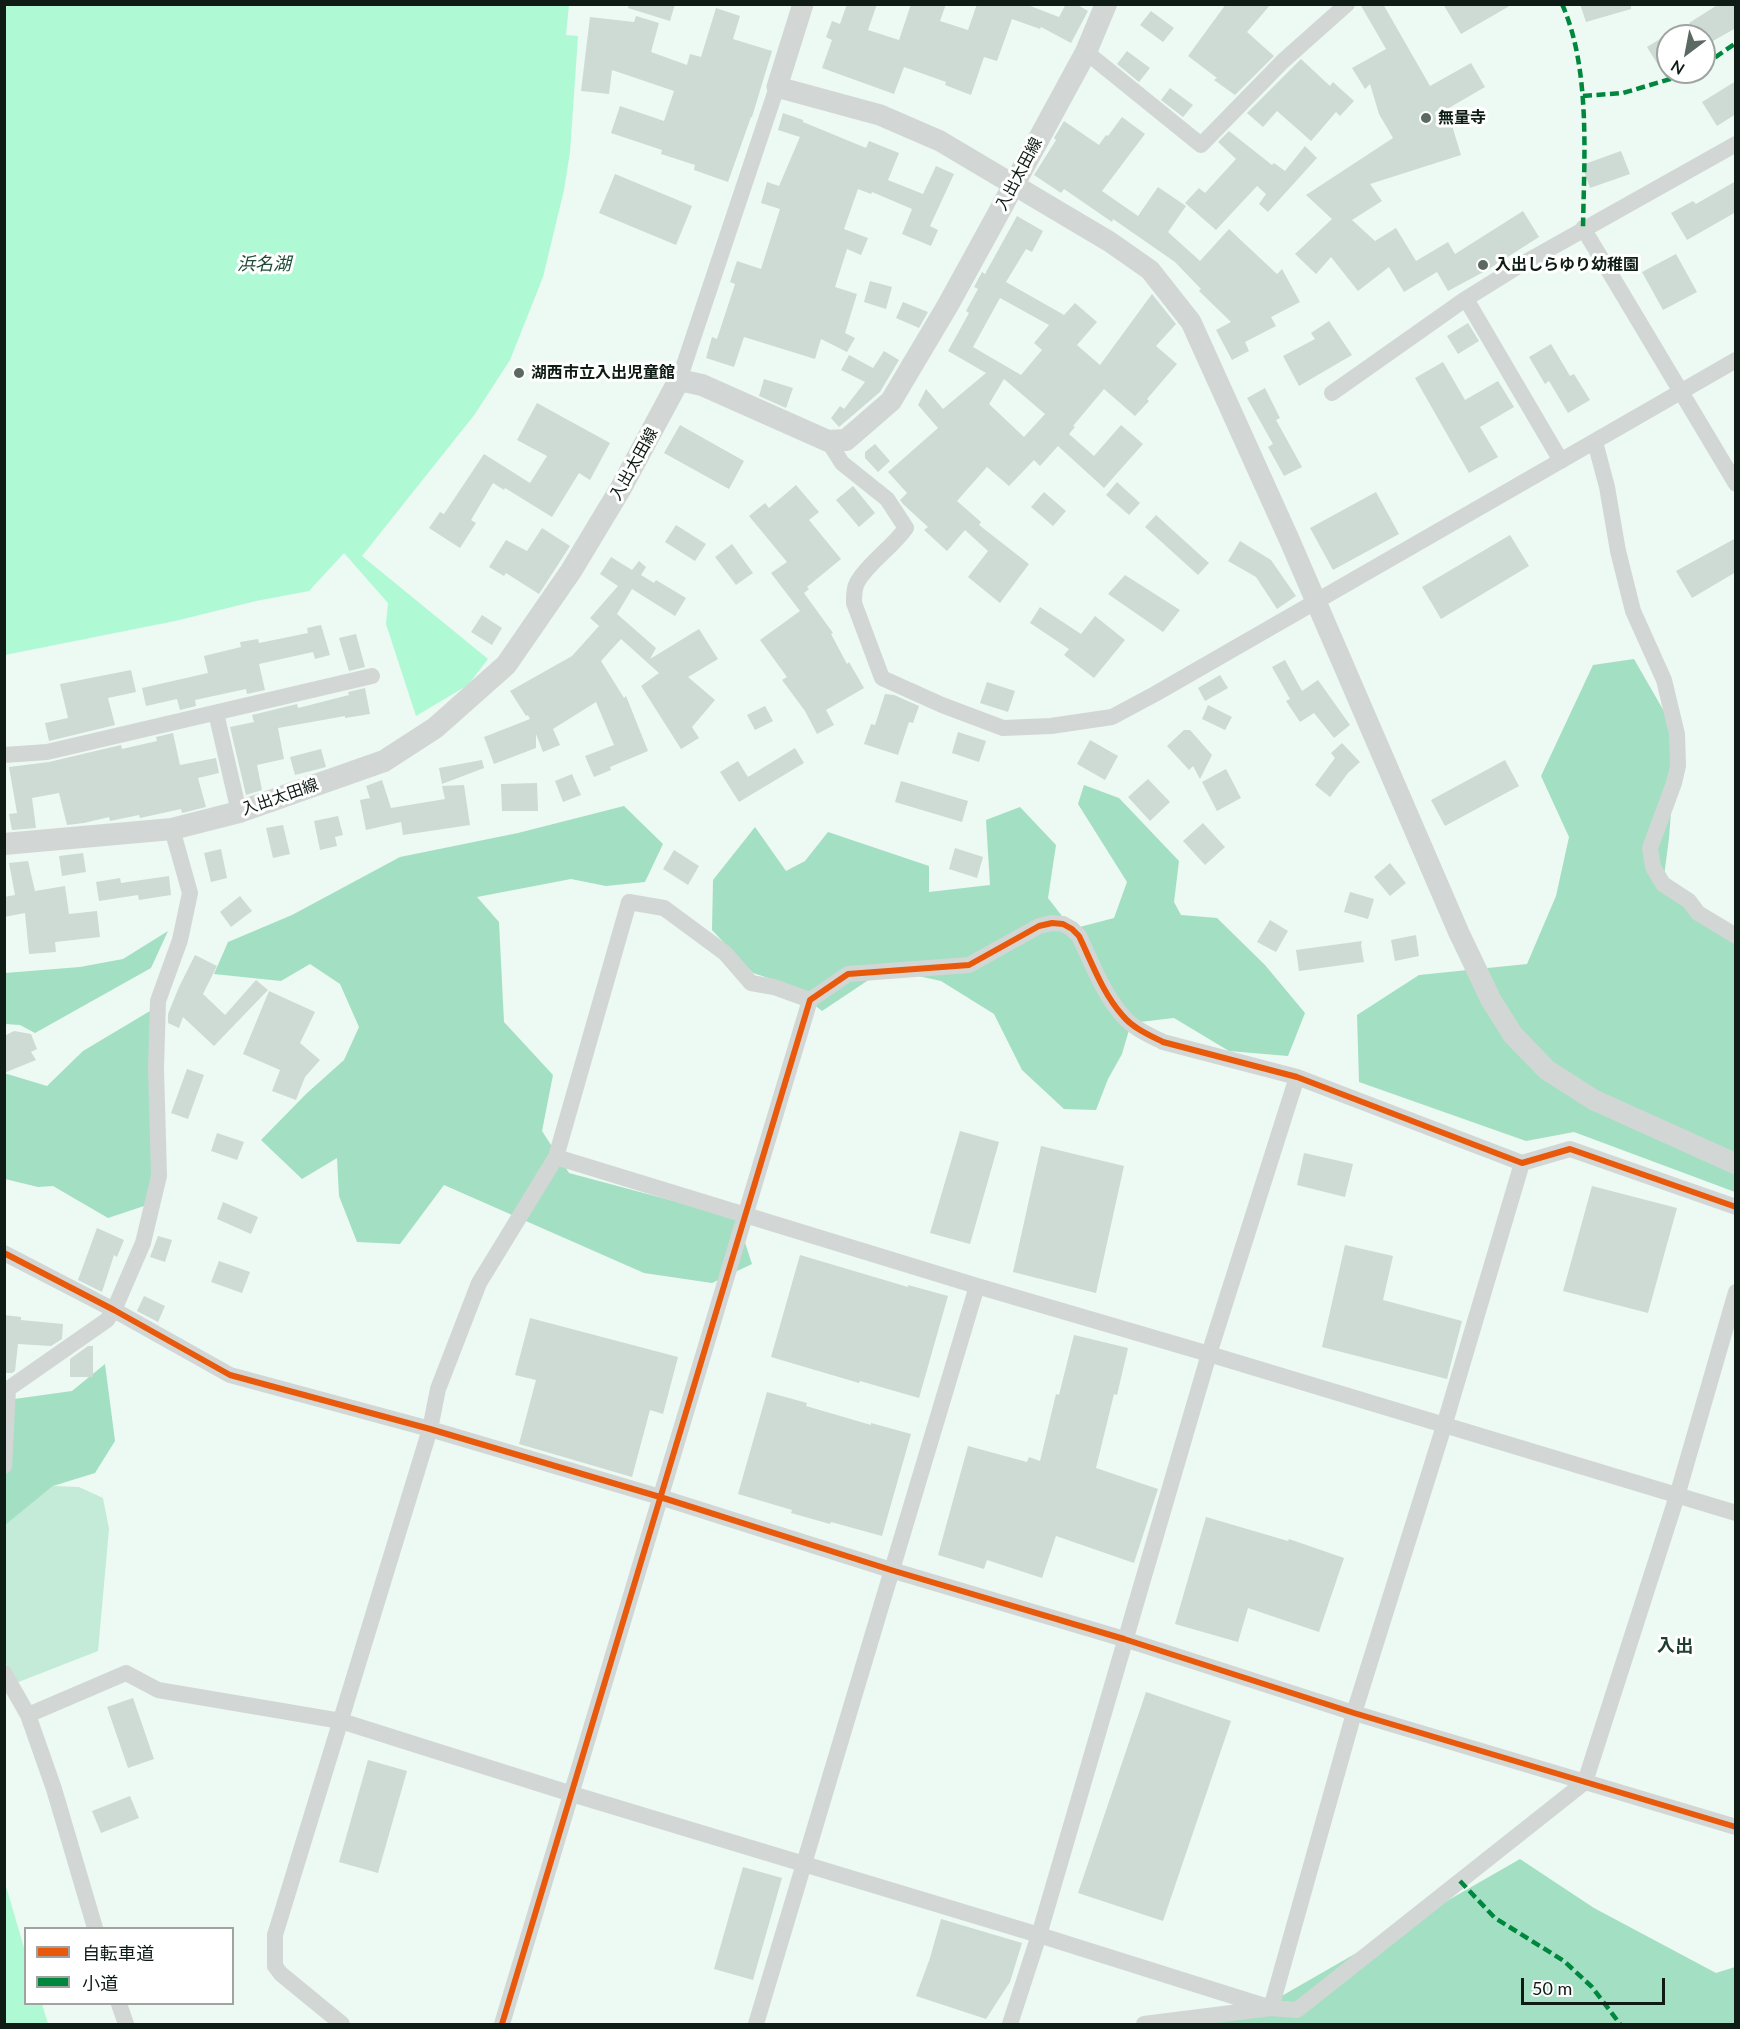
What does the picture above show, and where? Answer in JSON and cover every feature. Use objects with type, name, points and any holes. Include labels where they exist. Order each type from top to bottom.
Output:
[{"type":"main road","name":"入出太田線","points":[[828,441],[846,440],[891,401],[948,305],[1086,52],[1106,4]]},
{"type":"main road","name":"入出太田線","points":[[4,844],[172,829],[238,812],[384,761],[435,728],[506,665],[572,571],[621,488],[679,380]]},
{"type":"main road","points":[[679,380],[702,386],[828,441]]},
{"type":"street","points":[[679,380],[777,87],[802,4]]},
{"type":"street","points":[[1086,52],[1201,145],[1283,61],[1347,4]]},
{"type":"street","points":[[777,87],[880,116],[940,141],[1110,242],[1150,270],[1191,322],[1316,602],[1459,933],[1491,1000],[1513,1035],[1547,1070],[1594,1100],[1736,1164]]},
{"type":"street","points":[[1332,393],[1466,299],[1583,228],[1736,144]]},
{"type":"street","points":[[1583,228],[1736,484]]},
{"type":"street","points":[[1466,299],[1562,461]]},
{"type":"street","points":[[828,441],[842,463],[887,499],[906,528],[896,542],[857,581],[854,592],[854,603],[882,678],[942,705],[1003,728],[1051,726],[1112,717],[1214,662],[1736,360]]},
{"type":"street","points":[[1595,442],[1607,487],[1618,551],[1633,611],[1664,680],[1677,734],[1678,766],[1650,848],[1653,867],[1663,884],[1689,901],[1698,913],[1736,936]]},
{"type":"street","points":[[4,755],[47,752],[372,676]]},
{"type":"street","points":[[216,713],[238,812]]},
{"type":"street","points":[[4,1466],[6,1388],[108,1320],[143,1243],[152,1211],[159,1176],[156,1068],[158,1001],[180,940],[190,893],[172,829]]},
{"type":"street","points":[[342,2025],[281,1974],[275,1966],[275,1935],[430,1429],[438,1389],[479,1283],[556,1157],[629,902],[664,908],[725,953],[751,983],[774,987],[810,1000]]},
{"type":"street","points":[[502,2025],[810,1000],[848,974],[969,965],[1038,926],[1052,923],[1063,924],[1079,936],[1112,1001],[1124,1017],[1163,1042],[1297,1077],[1522,1163],[1570,1149],[1736,1207]]},
{"type":"street","points":[[1010,2025],[1039,1935],[1209,1354],[1297,1077]]},
{"type":"street","points":[[556,1157],[977,1286],[1736,1513]]},
{"type":"street","points":[[1271,2008],[1354,1713],[1444,1426],[1522,1163]]},
{"type":"street","points":[[4,1253],[230,1374],[430,1429],[660,1497],[891,1570],[1124,1639],[1354,1713],[1736,1827]]},
{"type":"street","points":[[756,2025],[977,1286]]},
{"type":"street","points":[[1144,2025],[1271,2008],[1297,2010],[1585,1782],[1677,1496],[1736,1292]]},
{"type":"street","points":[[4,1673],[28,1714],[54,1789],[94,1927]]},
{"type":"street","points":[[28,1714],[126,1673],[158,1690],[341,1721],[1271,2008]]},
{"type":"street","points":[[118,2005],[126,2025]]},
{"type":"shaded area","points":[[1634,659],[1677,734],[1663,884],[1735,929],[1735,1192],[1574,1132],[1526,1141],[1359,1082],[1357,1015],[1419,975],[1527,964],[1556,896],[1569,837],[1541,776],[1593,665]]},
{"type":"shaded area","points":[[1084,785],[1119,798],[1179,861],[1174,902],[1181,915],[1217,918],[1265,965],[1305,1013],[1288,1056],[1229,1051],[1174,1018],[1131,1023],[1122,1054],[1108,1079],[1096,1110],[1064,1109],[1022,1070],[994,1014],[941,981],[895,971],[867,981],[822,1011],[787,984],[753,973],[712,930],[713,880],[755,827],[786,871],[805,861],[828,832],[929,866],[929,892],[990,885],[986,820],[1020,807],[1056,845],[1048,898],[1072,929],[1114,918],[1127,882],[1078,804]]},
{"type":"shaded area","points":[[624,806],[663,844],[645,882],[606,886],[571,879],[477,897],[499,922],[504,1022],[553,1075],[542,1131],[569,1173],[737,1218],[752,1264],[712,1283],[644,1273],[444,1185],[400,1244],[357,1242],[339,1196],[337,1158],[302,1179],[261,1140],[306,1094],[344,1060],[359,1027],[340,984],[310,964],[281,981],[214,974],[228,942],[292,915],[400,857],[518,833]]},
{"type":"shaded area","points":[[168,931],[151,968],[35,1033],[20,1025],[5,1024],[5,973],[80,967],[123,959]]},
{"type":"shaded area","points":[[150,1011],[158,1148],[147,1205],[108,1218],[53,1186],[38,1187],[5,1179],[4,1073],[47,1086],[83,1051]]},
{"type":"shaded area","points":[[105,1364],[115,1441],[95,1473],[53,1486],[5,1525],[4,1435],[7,1400],[72,1391]]},
{"type":"shaded area","points":[[53,1486],[79,1487],[103,1498],[109,1529],[98,1651],[16,1683],[5,1662],[4,1525]]},
{"type":"shaded area","points":[[1520,1859],[1594,1908],[1716,1973],[1735,1967],[1735,2024],[1134,2024],[1259,2009]]},
{"type":"water","name":"浜名湖","points":[[4,5],[569,5],[566,35],[578,36],[570,152],[564,190],[543,277],[510,360],[475,414],[362,556],[488,659],[468,685],[416,716],[386,624],[388,603],[344,553],[309,591],[5,655]]},
{"type":"water","points":[[5,1883],[24,1948],[24,2005],[42,2005],[48,2024],[5,2024]]},
{"type":"building","points":[[629,4],[675,4],[670,21],[628,8]]},
{"type":"building","points":[[847,4],[877,4],[868,30],[899,40],[911,4],[946,4],[940,21],[968,30],[977,4],[1025,4],[1059,17],[1066,4],[1076,4],[1088,11],[1071,43],[1041,27],[1040,29],[1012,19],[997,61],[984,57],[971,95],[945,85],[946,82],[904,67],[894,94],[822,68],[832,40],[826,37],[832,21],[840,24]]},
{"type":"building","points":[[1226,4],[1271,4],[1247,32],[1274,56],[1235,95],[1214,80],[1217,78],[1188,56]]},
{"type":"building","points":[[1360,4],[1383,4],[1430,86],[1471,63],[1485,87],[1447,109],[1461,155],[1370,184],[1382,201],[1352,220],[1375,241],[1396,228],[1416,261],[1448,242],[1455,254],[1523,211],[1539,237],[1487,270],[1448,291],[1437,272],[1404,292],[1389,267],[1358,291],[1331,257],[1316,274],[1295,254],[1332,219],[1306,195],[1393,138],[1379,114],[1370,84],[1365,89],[1352,68],[1386,49]]},
{"type":"building","points":[[1443,4],[1513,4],[1461,34]]},
{"type":"building","points":[[1580,4],[1631,4],[1631,9],[1586,22]]},
{"type":"building","points":[[1719,4],[1736,4],[1736,28],[1716,39],[1716,24],[1689,23]]},
{"type":"building","points":[[716,8],[740,16],[733,39],[772,51],[752,117],[728,182],[694,170],[695,165],[661,154],[662,150],[611,133],[620,106],[664,121],[674,91],[612,70],[609,94],[581,91],[590,17],[634,22],[636,16],[659,23],[651,52],[687,65],[690,54],[701,57]]},
{"type":"building","points":[[1151,11],[1174,28],[1163,42],[1140,25]]},
{"type":"building","points":[[1656,41],[1656,62],[1647,47]]},
{"type":"building","points":[[1127,51],[1150,68],[1139,82],[1117,64]]},
{"type":"building","points":[[1301,59],[1330,86],[1333,82],[1354,101],[1340,116],[1336,112],[1311,141],[1277,111],[1263,127],[1247,113]]},
{"type":"building","points":[[1736,81],[1736,114],[1717,126],[1702,102]]},
{"type":"building","points":[[1170,88],[1193,105],[1183,117],[1161,100]]},
{"type":"building","points":[[783,113],[866,148],[869,141],[899,153],[888,180],[923,194],[936,166],[954,174],[930,226],[938,230],[931,246],[902,234],[912,209],[872,192],[871,194],[858,189],[844,229],[868,238],[861,255],[847,249],[835,287],[857,294],[845,333],[855,338],[847,352],[821,339],[815,359],[744,337],[734,367],[706,358],[712,337],[717,339],[735,284],[730,282],[737,261],[761,269],[780,209],[761,203],[767,182],[779,186],[800,137],[778,130]]},
{"type":"building","points":[[1122,117],[1145,134],[1102,191],[1138,216],[1158,187],[1186,206],[1168,232],[1200,261],[1229,229],[1277,274],[1282,269],[1300,302],[1271,317],[1276,326],[1245,342],[1249,351],[1232,360],[1216,330],[1231,322],[1199,291],[1201,289],[1175,262],[1113,219],[1112,222],[1064,189],[1061,193],[1034,175],[1056,140],[1054,138],[1064,121],[1099,145]]},
{"type":"building","points":[[1229,131],[1272,165],[1274,163],[1285,171],[1305,146],[1317,158],[1268,212],[1259,204],[1266,194],[1257,186],[1216,230],[1185,203],[1199,188],[1205,193],[1236,159],[1218,142]]},
{"type":"building","points":[[1621,151],[1630,174],[1590,188],[1582,165]]},
{"type":"building","points":[[615,174],[692,206],[676,245],[599,213]]},
{"type":"building","points":[[1736,181],[1736,212],[1687,240],[1671,213],[1693,201],[1696,204]]},
{"type":"building","points":[[1017,216],[1043,231],[1032,252],[1026,249],[1006,282],[1064,315],[1075,303],[1097,322],[1077,345],[1100,365],[1152,294],[1176,324],[1156,346],[1177,364],[1135,416],[1104,389],[1069,434],[1094,456],[1121,425],[1143,444],[1104,488],[1058,446],[1040,466],[1034,460],[1009,486],[987,467],[957,501],[981,522],[979,525],[1029,564],[1000,603],[968,577],[988,551],[965,530],[947,551],[924,530],[928,527],[900,500],[907,493],[888,472],[938,428],[918,405],[926,389],[943,409],[986,373],[948,351],[969,313],[966,311],[978,289],[974,287],[982,272],[985,274]],"holes":[[[1000,298],[1049,325],[1034,343],[1042,350],[1021,375],[973,347]],[[1004,379],[1045,414],[1024,437],[989,404]]]},
{"type":"building","points":[[1676,254],[1697,292],[1663,310],[1642,272]]},
{"type":"building","points":[[870,281],[892,287],[886,309],[864,302]]},
{"type":"building","points":[[903,302],[928,312],[919,328],[896,318]]},
{"type":"building","points":[[1329,321],[1352,355],[1299,386],[1283,356],[1315,339],[1311,333]]},
{"type":"building","points":[[1468,323],[1479,341],[1458,354],[1447,336]]},
{"type":"building","points":[[1551,344],[1570,376],[1574,374],[1590,400],[1568,413],[1549,381],[1545,384],[1529,357]]},
{"type":"building","points":[[884,351],[899,360],[880,392],[839,427],[831,418],[840,406],[844,409],[865,382],[841,370],[849,355],[873,368]]},
{"type":"building","points":[[1443,362],[1465,400],[1498,381],[1514,407],[1480,427],[1498,457],[1469,473],[1415,378]]},
{"type":"building","points":[[764,379],[793,388],[786,408],[759,396]]},
{"type":"building","points":[[1265,388],[1280,418],[1276,420],[1302,467],[1284,476],[1268,447],[1273,444],[1247,398]]},
{"type":"building","points":[[537,403],[610,443],[590,480],[579,473],[552,517],[493,483],[471,520],[476,523],[460,548],[429,528],[440,512],[444,514],[484,454],[530,483],[547,456],[517,440]]},
{"type":"building","points":[[680,425],[744,461],[729,489],[664,453]]},
{"type":"building","points":[[875,444],[890,461],[878,472],[865,458],[865,452]]},
{"type":"building","points":[[1117,482],[1140,503],[1129,515],[1106,495]]},
{"type":"building","points":[[796,485],[819,512],[809,520],[841,559],[807,587],[809,589],[804,593],[833,633],[831,634],[847,664],[849,662],[864,688],[826,710],[834,725],[817,734],[805,711],[782,680],[787,677],[760,640],[800,611],[771,573],[787,562],[749,516],[765,503],[769,508]]},
{"type":"building","points":[[853,486],[875,513],[859,527],[836,500]]},
{"type":"building","points":[[1044,492],[1066,511],[1053,526],[1031,507]]},
{"type":"building","points":[[1376,492],[1399,534],[1333,570],[1310,528]]},
{"type":"building","points":[[1156,515],[1209,563],[1198,575],[1145,527]]},
{"type":"building","points":[[676,525],[706,544],[695,561],[665,542]]},
{"type":"building","points":[[542,528],[570,546],[539,594],[506,573],[504,576],[489,567],[506,540],[527,551]]},
{"type":"building","points":[[1510,535],[1529,566],[1441,619],[1422,587]]},
{"type":"building","points":[[1736,538],[1736,572],[1692,598],[1676,571]]},
{"type":"building","points":[[1240,541],[1271,560],[1296,596],[1277,609],[1256,577],[1228,561]]},
{"type":"building","points":[[732,544],[753,573],[736,585],[715,557]]},
{"type":"building","points":[[611,557],[632,570],[639,561],[646,567],[641,575],[654,583],[656,580],[686,598],[675,616],[632,589],[617,614],[656,648],[650,659],[699,629],[718,659],[688,677],[715,700],[692,727],[699,738],[681,749],[641,686],[659,673],[621,639],[601,661],[624,698],[626,696],[648,751],[610,767],[611,770],[594,777],[585,756],[614,745],[596,702],[553,729],[560,745],[543,752],[536,734],[536,748],[494,764],[484,737],[530,719],[510,691],[572,656],[599,626],[590,618],[618,586],[600,574]]},
{"type":"building","points":[[1125,575],[1180,610],[1163,632],[1108,594]]},
{"type":"building","points":[[1040,607],[1081,634],[1095,616],[1125,640],[1094,678],[1064,655],[1069,649],[1030,623]]},
{"type":"building","points":[[482,615],[502,628],[492,645],[471,632]]},
{"type":"building","points":[[321,625],[330,655],[315,659],[313,652],[259,664],[265,690],[247,694],[246,689],[195,700],[196,706],[180,710],[177,699],[146,706],[142,688],[208,673],[204,656],[241,647],[240,642],[258,639],[259,643],[308,633],[307,628]]},
{"type":"building","points":[[356,634],[365,667],[349,671],[339,638]]},
{"type":"building","points":[[1285,660],[1302,691],[1318,680],[1350,725],[1334,738],[1314,713],[1300,722],[1286,701],[1290,699],[1272,667]]},
{"type":"building","points":[[131,670],[136,692],[108,698],[115,725],[49,741],[45,723],[68,718],[60,684]]},
{"type":"building","points":[[1220,675],[1228,688],[1205,701],[1198,688]]},
{"type":"building","points":[[987,682],[1015,691],[1008,712],[980,703]]},
{"type":"building","points":[[365,688],[370,714],[278,728],[284,759],[257,765],[262,790],[246,795],[230,727],[254,722],[252,715],[297,704],[298,708],[349,695],[348,692]]},
{"type":"building","points":[[885,694],[894,695],[919,706],[913,723],[909,722],[898,755],[864,744],[871,724],[875,725]]},
{"type":"building","points":[[1208,705],[1232,717],[1225,730],[1202,719]]},
{"type":"building","points":[[765,706],[773,721],[755,730],[747,715]]},
{"type":"building","points":[[1184,730],[1190,730],[1212,755],[1200,779],[1193,766],[1189,770],[1167,746]]},
{"type":"building","points":[[958,732],[986,741],[979,762],[952,753]]},
{"type":"building","points":[[173,733],[180,765],[216,758],[219,773],[198,778],[206,807],[182,813],[181,809],[140,818],[139,815],[110,821],[109,817],[67,825],[59,793],[32,798],[36,828],[12,830],[9,814],[17,813],[9,767],[49,762],[121,745],[122,749],[157,741],[156,737]]},
{"type":"building","points":[[1090,740],[1118,756],[1105,780],[1077,764]]},
{"type":"building","points":[[1342,743],[1360,762],[1348,773],[1330,797],[1315,785],[1335,758],[1331,753]]},
{"type":"building","points":[[795,748],[804,763],[739,802],[720,772],[738,761],[748,777]]},
{"type":"building","points":[[321,749],[326,767],[295,775],[290,757]]},
{"type":"building","points":[[482,760],[484,768],[442,784],[439,768]]},
{"type":"building","points":[[1505,760],[1519,786],[1445,826],[1431,800]]},
{"type":"building","points":[[1226,769],[1241,798],[1217,811],[1202,782]]},
{"type":"building","points":[[572,774],[581,795],[563,802],[555,781]]},
{"type":"building","points":[[1148,779],[1170,802],[1150,821],[1128,797]]},
{"type":"building","points":[[382,780],[391,808],[445,799],[442,786],[464,785],[470,825],[403,835],[401,822],[366,830],[360,800],[370,798],[366,786]]},
{"type":"building","points":[[901,781],[968,801],[962,822],[895,802]]},
{"type":"building","points":[[537,783],[538,811],[502,811],[501,784]]},
{"type":"building","points":[[338,816],[343,835],[335,837],[337,846],[320,850],[314,821]]},
{"type":"building","points":[[1203,823],[1225,847],[1205,865],[1183,841]]},
{"type":"building","points":[[283,825],[290,854],[273,858],[266,828]]},
{"type":"building","points":[[955,848],[983,857],[977,878],[949,869]]},
{"type":"building","points":[[221,849],[227,878],[211,882],[204,853]]},
{"type":"building","points":[[674,850],[699,866],[688,885],[663,869]]},
{"type":"building","points":[[83,853],[86,872],[62,876],[59,856]]},
{"type":"building","points":[[28,861],[35,891],[65,886],[69,914],[97,911],[100,937],[55,942],[56,952],[29,954],[25,913],[4,917],[4,897],[15,895],[9,863]]},
{"type":"building","points":[[1390,863],[1406,883],[1390,896],[1374,877]]},
{"type":"building","points":[[169,876],[171,895],[139,900],[138,895],[99,901],[96,882],[120,878],[121,883]]},
{"type":"building","points":[[1350,892],[1374,899],[1368,919],[1344,912]]},
{"type":"building","points":[[240,896],[252,911],[231,927],[220,912]]},
{"type":"building","points":[[1270,920],[1288,931],[1276,952],[1257,942]]},
{"type":"building","points":[[1416,935],[1419,956],[1395,961],[1391,940]]},
{"type":"building","points":[[1362,941],[1364,962],[1299,971],[1296,950]]},
{"type":"building","points":[[195,955],[217,966],[203,994],[225,1015],[256,980],[268,990],[214,1046],[183,1017],[179,1028],[168,1023],[168,1014]]},
{"type":"building","points":[[269,991],[315,1012],[300,1043],[320,1060],[305,1077],[296,1100],[272,1091],[280,1070],[243,1054]]},
{"type":"building","points":[[14,1031],[31,1034],[37,1049],[31,1052],[36,1060],[4,1073],[4,1036]]},
{"type":"building","points":[[187,1069],[204,1075],[188,1119],[171,1113]]},
{"type":"building","points":[[960,1131],[999,1142],[970,1244],[930,1233]]},
{"type":"building","points":[[217,1133],[244,1142],[237,1160],[211,1151]]},
{"type":"building","points":[[1041,1146],[1124,1166],[1096,1293],[1013,1272]]},
{"type":"building","points":[[1304,1153],[1353,1164],[1345,1197],[1297,1185]]},
{"type":"building","points":[[1592,1186],[1677,1208],[1648,1313],[1563,1291]]},
{"type":"building","points":[[223,1202],[258,1217],[251,1234],[217,1219]]},
{"type":"building","points":[[97,1228],[124,1240],[117,1257],[114,1255],[102,1292],[78,1280]]},
{"type":"building","points":[[158,1236],[172,1240],[165,1262],[150,1257]]},
{"type":"building","points":[[1345,1245],[1393,1256],[1383,1300],[1462,1321],[1447,1379],[1322,1347]]},
{"type":"building","points":[[800,1255],[908,1287],[908,1285],[948,1296],[919,1398],[771,1357]]},
{"type":"building","points":[[219,1261],[250,1272],[242,1293],[211,1282]]},
{"type":"building","points":[[144,1296],[165,1306],[158,1322],[137,1311]]},
{"type":"building","points":[[4,1315],[21,1317],[21,1320],[63,1324],[62,1339],[51,1346],[18,1344],[15,1371],[4,1373]]},
{"type":"building","points":[[530,1318],[678,1357],[663,1414],[650,1410],[632,1477],[519,1444],[536,1380],[515,1375]]},
{"type":"building","points":[[1074,1335],[1128,1348],[1096,1468],[1158,1489],[1134,1563],[1056,1536],[1042,1578],[987,1560],[984,1569],[938,1555],[968,1446],[1027,1462],[1029,1457],[1040,1461],[1056,1394],[1059,1395]]},
{"type":"building","points":[[88,1346],[93,1346],[93,1377],[70,1377],[70,1359]]},
{"type":"building","points":[[767,1392],[871,1425],[871,1423],[911,1434],[882,1536],[791,1513],[792,1510],[738,1494]]},
{"type":"building","points":[[1206,1517],[1288,1541],[1289,1539],[1344,1558],[1319,1632],[1248,1608],[1238,1642],[1175,1624]]},
{"type":"building","points":[[1146,1692],[1231,1721],[1163,1921],[1078,1893]]},
{"type":"building","points":[[133,1698],[154,1759],[128,1768],[107,1707]]},
{"type":"building","points":[[368,1760],[407,1771],[378,1873],[339,1862]]},
{"type":"building","points":[[130,1796],[139,1818],[101,1833],[92,1811]]},
{"type":"building","points":[[743,1867],[782,1878],[753,1980],[714,1969]]},
{"type":"building","points":[[941,1919],[1022,1943],[1010,1982],[986,2019],[916,1996]]},
{"type":"marked path","points":[[1562,4],[1578,57],[1582,85],[1583,228]]},
{"type":"marked path","points":[[1716,57],[1736,43]]},
{"type":"marked path","points":[[1583,96],[1623,93],[1656,83]]},
{"type":"marked path","points":[[1460,1881],[1495,1918],[1564,1961],[1592,1987],[1620,2024]]},
{"type":"cycle path","points":[[502,2024],[810,1000],[848,974],[969,965],[1039,926],[1052,923],[1063,924],[1079,936],[1104,988],[1123,1016],[1136,1028],[1163,1042],[1297,1077],[1522,1163],[1570,1149],[1736,1207]]},
{"type":"cycle path","points":[[4,1253],[114,1310],[230,1375],[430,1429],[660,1497],[891,1570],[1124,1639],[1354,1713],[1736,1827]]},
{"type":"place","name":"無量寺","points":[[1426,118]]},
{"type":"place","name":"入出しらゆり幼稚園","points":[[1483,265]]},
{"type":"place","name":"湖西市立入出児童館","points":[[519,373]]},
{"type":"district","name":"入出","points":[[1675,1646]]}]
